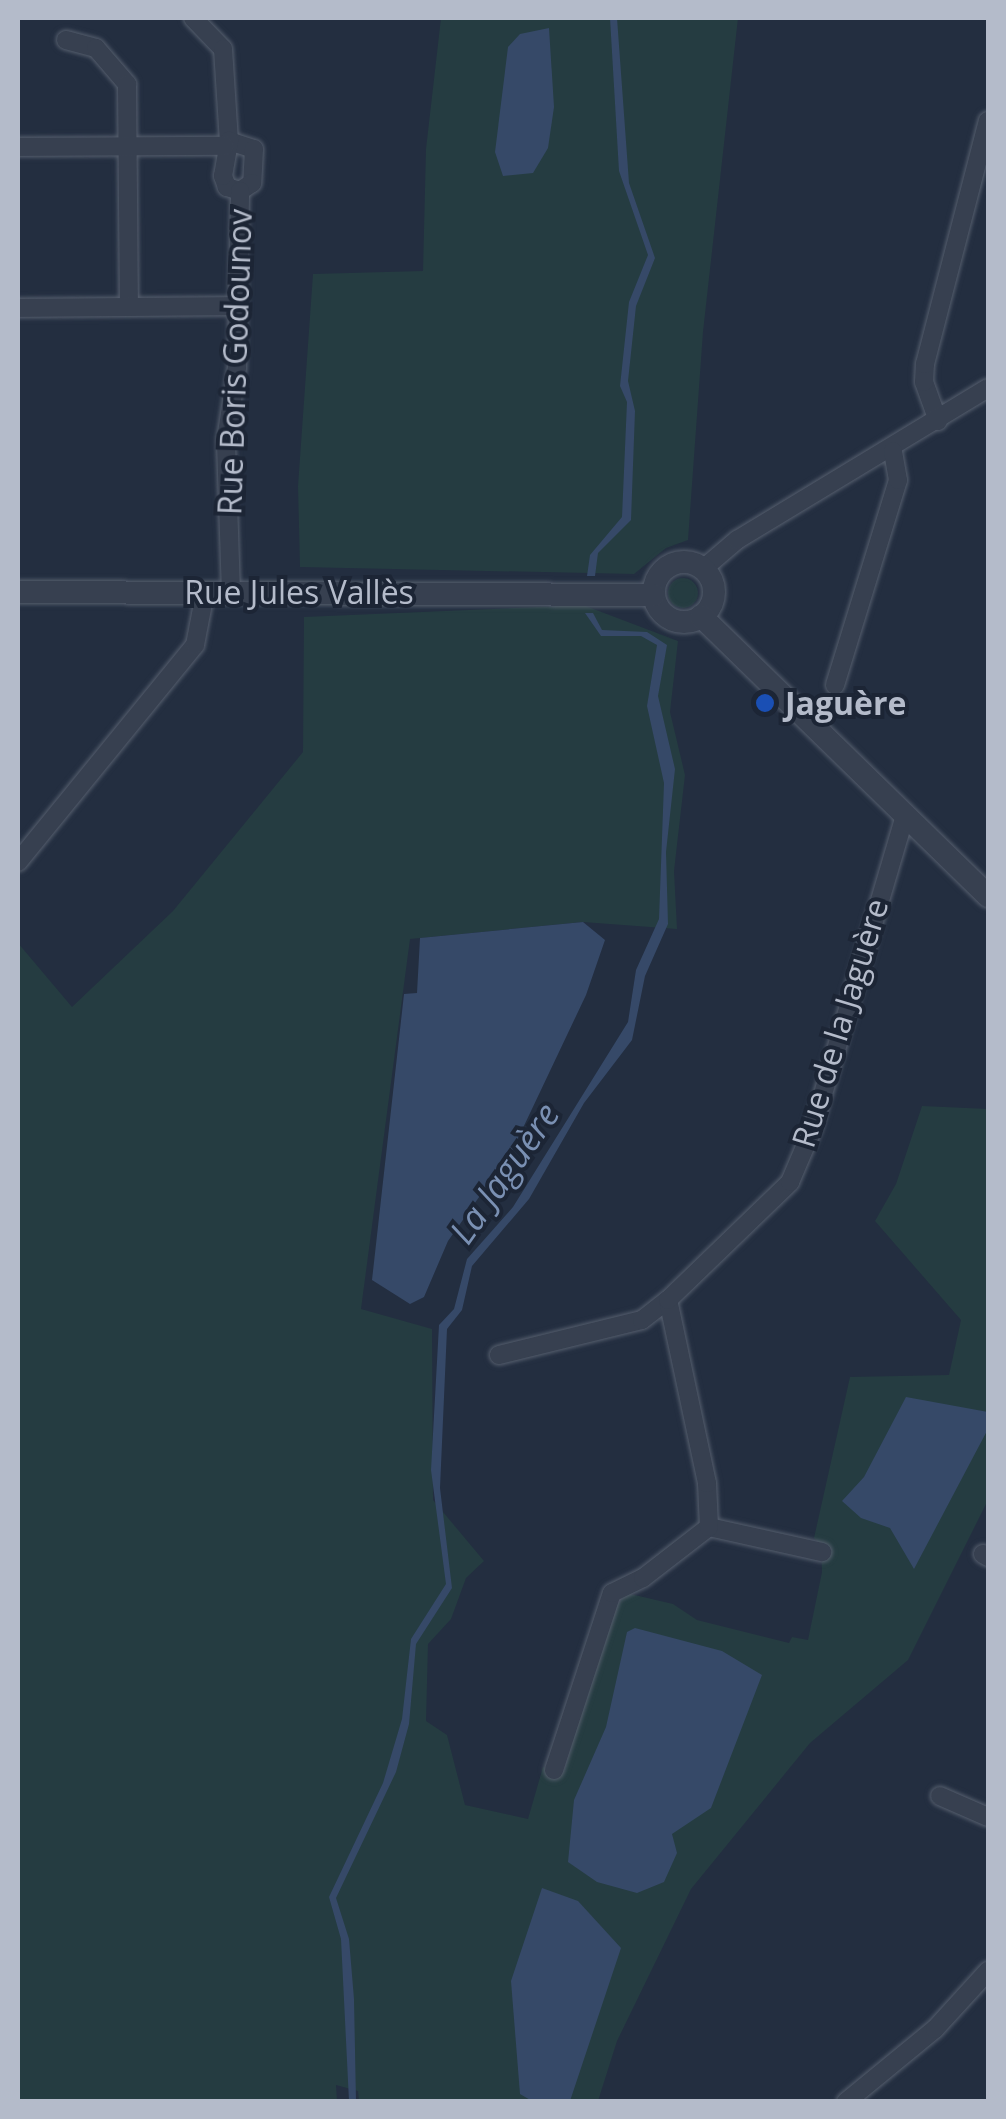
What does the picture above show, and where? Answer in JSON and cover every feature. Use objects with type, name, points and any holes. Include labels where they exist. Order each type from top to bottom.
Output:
[{"type":"street","points":[[18,146],[129,148],[227,144],[246,141],[254,149],[252,183],[240,191],[227,187],[223,176],[227,144],[223,49],[193,18]]},
{"type":"street","points":[[66,40],[96,48],[127,84],[129,307]]},
{"type":"street","points":[[938,421],[924,382],[925,364],[988,121]]},
{"type":"street","name":"Rue Boris Godounov","points":[[231,592],[226,440],[238,306],[240,191]]},
{"type":"street","points":[[22,308],[238,306]]},
{"type":"street","points":[[703,569],[737,540],[893,450],[988,388]]},
{"type":"street","points":[[835,685],[898,480],[893,450]]},
{"type":"street","points":[[674,563],[703,569],[714,593],[702,616],[685,622],[668,618],[654,595],[658,576],[674,563]]},
{"type":"street","name":"Rue Jules Vallès","points":[[18,592],[654,595]]},
{"type":"street","points":[[18,862],[195,645],[206,593]]},
{"type":"street","points":[[702,616],[988,896]]},
{"type":"street","name":"Rue de la Jaguère","points":[[499,1355],[642,1320],[668,1300],[790,1182],[818,1114],[905,816]]},
{"type":"street","points":[[668,1300],[707,1482],[710,1526]]},
{"type":"street","points":[[710,1526],[822,1552]]},
{"type":"street","points":[[554,1770],[612,1592],[652,1572],[710,1526]]},
{"type":"street","points":[[940,1796],[988,1817]]},
{"type":"street","points":[[846,2102],[935,2028],[988,1972]]},
{"type":"green space","points":[[441,18],[738,18],[703,332],[688,540],[666,548],[634,574],[300,567],[298,486],[313,274],[423,271],[426,149]]},
{"type":"green space","points":[[683,578],[697,587],[698,593],[689,607],[683,608],[669,599],[668,593],[677,579]]},
{"type":"green space","points":[[583,605],[678,641],[670,712],[685,775],[674,871],[677,929],[583,922],[410,939],[361,1309],[432,1329],[433,1500],[484,1561],[466,1578],[451,1619],[428,1644],[426,1721],[447,1735],[465,1805],[528,1819],[543,1767],[564,1771],[610,1615],[626,1593],[673,1604],[697,1620],[789,1643],[792,1637],[808,1640],[822,1572],[821,1545],[814,1538],[850,1377],[949,1375],[961,1320],[875,1221],[896,1184],[922,1106],[988,1109],[988,1500],[908,1660],[810,1743],[691,1889],[617,2041],[598,2101],[359,2101],[358,2091],[336,2085],[337,2101],[18,2101],[18,943],[72,1007],[173,911],[303,752],[304,617]]},
{"type":"water","points":[[610,18],[617,18],[629,183],[655,258],[636,306],[628,381],[635,411],[631,520],[598,553],[595,576],[587,576],[590,555],[622,517],[627,402],[620,386],[629,302],[648,255],[619,171]]},
{"type":"water","points":[[549,28],[554,107],[548,148],[533,173],[503,176],[495,152],[508,47],[520,34]]},
{"type":"water","points":[[585,613],[593,613],[602,630],[647,632],[667,645],[658,696],[675,769],[666,852],[668,924],[645,976],[632,1040],[584,1103],[529,1199],[472,1266],[462,1310],[447,1329],[440,1488],[452,1588],[416,1644],[409,1724],[396,1772],[336,1898],[349,1939],[354,1999],[356,2101],[349,2101],[341,1939],[329,1897],[383,1783],[402,1719],[411,1639],[446,1584],[431,1470],[439,1325],[454,1309],[467,1259],[513,1207],[628,1022],[636,970],[659,919],[664,783],[647,706],[657,645],[641,636],[601,636]]},
{"type":"water","points":[[583,922],[605,940],[586,995],[513,1149],[448,1241],[424,1297],[410,1304],[372,1280],[404,994],[417,993],[420,938]]},
{"type":"water","points":[[906,1397],[988,1412],[988,1429],[914,1569],[890,1528],[861,1518],[842,1501],[864,1477]]},
{"type":"water","points":[[635,1628],[722,1651],[762,1675],[711,1808],[672,1834],[677,1853],[664,1882],[637,1893],[597,1882],[568,1862],[574,1800],[606,1727],[627,1632]]},
{"type":"water","points":[[542,1888],[578,1901],[621,1948],[570,2101],[532,2101],[520,2094],[511,1981]]},
{"type":"place","name":"Jaguère","points":[[765,703]]},
{"type":"water label","name":"La Jaguère","points":[[504,1173]]}]
